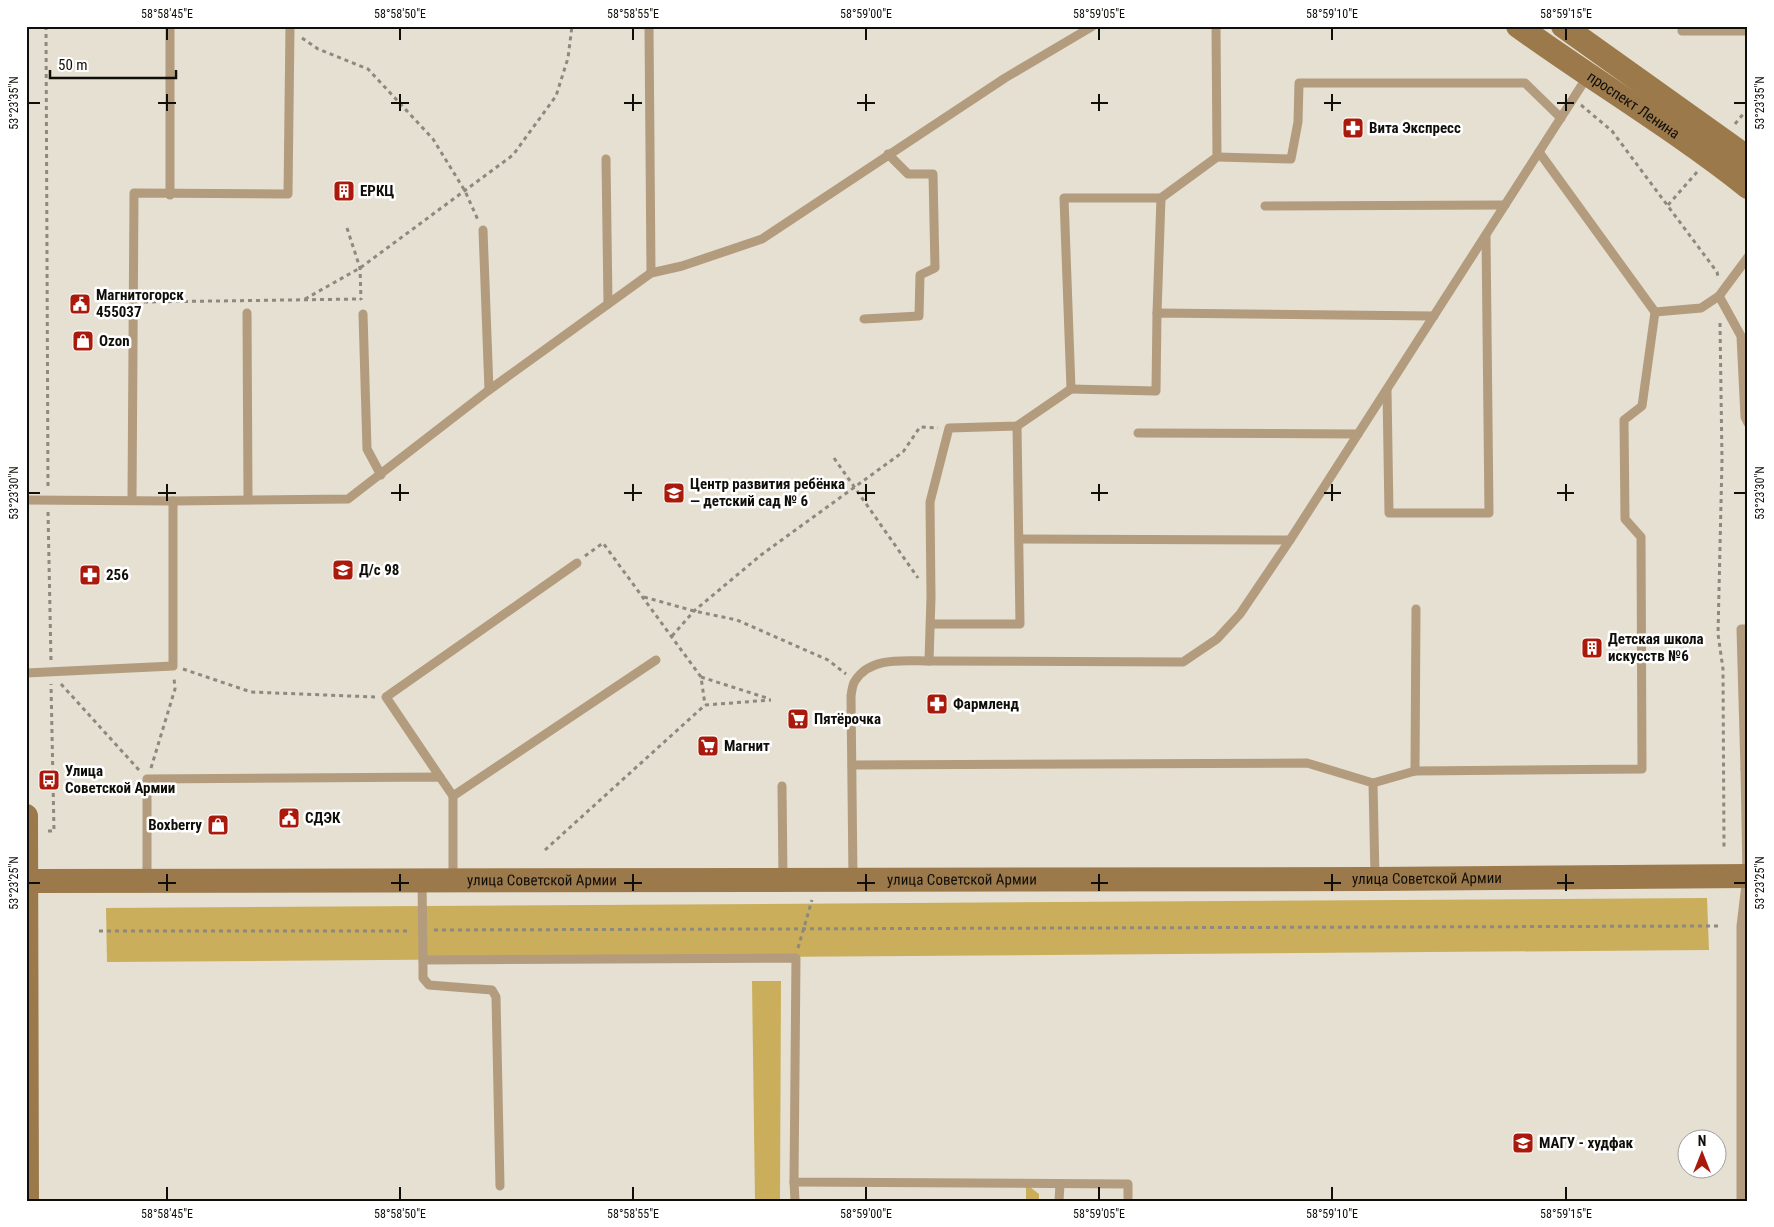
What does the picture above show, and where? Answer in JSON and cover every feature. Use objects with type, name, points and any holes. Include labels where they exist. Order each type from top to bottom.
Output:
[{"type":"main road","name":"проспект Ленина","points":[[1518,26],[1588,76],[1710,157],[1748,187]]},
{"type":"main road","name":"проспект Ленина","points":[[1563,26],[1748,158]]},
{"type":"main road","points":[[26,816],[28,1201]]},
{"type":"main road","name":"улица Советской Армии","points":[[26,881],[1375,879],[1748,876]]},
{"type":"lane","points":[[170,26],[170,194]]},
{"type":"lane","points":[[649,26],[650,273]]},
{"type":"lane","points":[[26,500],[348,499],[382,475],[489,390],[650,273],[682,266],[762,239],[1005,78],[1093,26]]},
{"type":"lane","points":[[1216,26],[1218,157]]},
{"type":"lane","points":[[1682,26],[1682,30],[1748,30]]},
{"type":"lane","points":[[132,500],[134,193],[288,194],[290,27]]},
{"type":"lane","points":[[853,880],[851,696],[855,680],[872,666],[888,661],[1183,662],[1218,639],[1240,614],[1290,540],[1588,76]]},
{"type":"lane","points":[[1071,389],[1064,198],[1161,198],[1218,157],[1291,159],[1298,122],[1299,83],[1525,83],[1561,118]]},
{"type":"lane","points":[[852,765],[1308,763],[1373,783],[1414,771],[1642,769],[1641,536],[1625,519],[1624,420],[1642,406],[1655,312],[1539,152]]},
{"type":"lane","points":[[864,319],[919,316],[920,275],[935,268],[934,174],[908,174],[888,154]]},
{"type":"lane","points":[[606,159],[608,304]]},
{"type":"lane","points":[[929,662],[931,624],[930,502],[949,428],[1017,426],[1071,389],[1156,390],[1161,198]]},
{"type":"lane","points":[[1265,206],[1505,205]]},
{"type":"lane","points":[[483,230],[489,390]]},
{"type":"lane","points":[[1387,389],[1389,513],[1489,513],[1486,235]]},
{"type":"lane","points":[[1655,312],[1701,308],[1719,296],[1748,256]]},
{"type":"lane","points":[[1719,296],[1741,336],[1745,417],[1748,423]]},
{"type":"lane","points":[[247,313],[248,499]]},
{"type":"lane","points":[[1157,313],[1434,316]]},
{"type":"lane","points":[[363,314],[367,449],[382,475]]},
{"type":"lane","points":[[931,624],[1020,624],[1017,426]]},
{"type":"lane","points":[[1138,433],[1358,434]]},
{"type":"lane","points":[[26,673],[173,666],[173,501]]},
{"type":"lane","points":[[1019,539],[1290,540]]},
{"type":"lane","points":[[453,880],[453,796],[386,697],[577,563]]},
{"type":"lane","points":[[1414,771],[1416,609]]},
{"type":"lane","points":[[1741,1201],[1740,926],[1748,876],[1740,629],[1748,629]]},
{"type":"lane","points":[[453,796],[656,660]]},
{"type":"lane","points":[[147,880],[147,779],[440,777]]},
{"type":"lane","points":[[1373,783],[1375,879]]},
{"type":"lane","points":[[782,786],[783,880]]},
{"type":"lane","points":[[422,879],[423,978],[430,985],[492,990],[496,997],[500,1186]]},
{"type":"lane","points":[[423,960],[796,958],[794,1201]]},
{"type":"lane","points":[[794,1182],[1128,1184],[1128,1201]]},
{"type":"lane","points":[[1059,1201],[1060,1184]]},
{"type":"path","points":[[46,26],[48,500],[54,831],[48,831]]},
{"type":"path","points":[[305,299],[360,268],[513,155],[556,96],[568,58],[572,26]]},
{"type":"path","points":[[290,27],[318,49],[368,69],[433,139],[465,191],[483,230]]},
{"type":"path","points":[[1573,98],[1612,131],[1717,272],[1722,460],[1718,634],[1723,669],[1724,849]]},
{"type":"path","points":[[1667,205],[1710,157]]},
{"type":"path","points":[[347,228],[360,268],[363,314]]},
{"type":"path","points":[[672,636],[694,611],[761,555],[903,452],[920,427],[949,428]]},
{"type":"path","points":[[834,458],[931,597]]},
{"type":"path","points":[[577,563],[603,543],[701,678],[705,705]]},
{"type":"path","points":[[644,597],[694,611],[737,620],[828,660],[855,680]]},
{"type":"path","points":[[147,779],[175,689],[173,666],[251,692],[386,697]]},
{"type":"path","points":[[51,672],[147,779]]},
{"type":"path","points":[[545,850],[705,705],[771,700],[701,678]]},
{"type":"path","points":[[796,958],[812,900]]},
{"type":"path","points":[[99,931],[1719,926]]},
{"type":"shaded area","points":[[1707,898],[1709,950],[107,962],[106,908]]},
{"type":"shaded area","points":[[752,981],[781,981],[780,1201],[755,1201]]},
{"type":"shaded area","points":[[1026,1184],[1039,1194],[1039,1201],[1026,1201]]},
{"type":"place","name":"Вита Экспресс","points":[[1353,128]]},
{"type":"place","name":"ЕРКЦ","points":[[344,191]]},
{"type":"place","name":"Магнитогорск 455037","points":[[80,304]]},
{"type":"place","name":"Ozon","points":[[83,341]]},
{"type":"place","name":"Центр развития ребёнка — детский сад № 6","points":[[674,493]]},
{"type":"place","name":"Д/с 98","points":[[343,570]]},
{"type":"place","name":"256","points":[[90,575]]},
{"type":"place","name":"Детская школа искусств №6","points":[[1592,648]]},
{"type":"place","name":"Фармленд","points":[[937,704]]},
{"type":"place","name":"Пятёрочка","points":[[798,719]]},
{"type":"place","name":"Магнит","points":[[708,746]]},
{"type":"place","name":"Улица Советской Армии","points":[[49,780]]},
{"type":"place","name":"СДЭК","points":[[289,818]]},
{"type":"place","name":"Boxberry","points":[[218,825]]},
{"type":"place","name":"МАГУ - худфак","points":[[1523,1143]]}]
